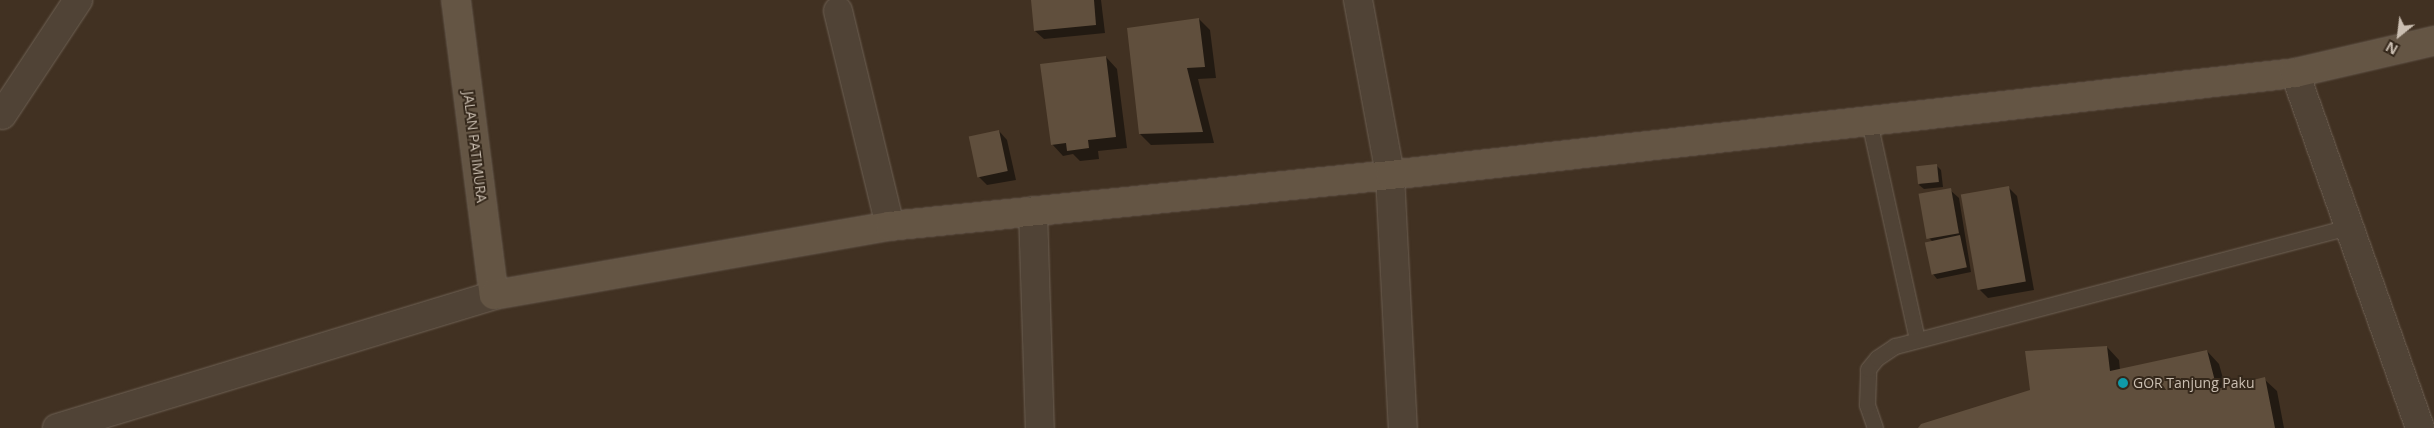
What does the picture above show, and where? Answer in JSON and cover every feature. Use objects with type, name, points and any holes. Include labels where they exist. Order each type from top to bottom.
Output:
[{"type":"street","points":[[2,115],[78,0]]},
{"type":"street","name":"JALAN PATIMURA","points":[[456,0],[494,295]]},
{"type":"street","points":[[1358,0],[1390,175],[1403,428]]},
{"type":"street","points":[[838,11],[890,226]]},
{"type":"street","points":[[57,428],[494,295],[890,226],[1390,175],[2295,73],[2434,42]]},
{"type":"street","points":[[2295,73],[2420,428]]},
{"type":"street","points":[[1033,211],[1040,428]]},
{"type":"lane","points":[[1869,121],[1917,340]]},
{"type":"lane","points":[[1875,428],[1868,405],[1868,369],[1877,358],[1895,346],[2349,227]]},
{"type":"building","points":[[1031,0],[1094,0],[1096,25],[1034,31]]},
{"type":"building","points":[[1199,18],[1205,67],[1187,68],[1203,132],[1139,134],[1127,28]]},
{"type":"building","points":[[1106,56],[1116,137],[1088,140],[1089,148],[1067,151],[1066,143],[1051,145],[1040,64]]},
{"type":"building","points":[[999,130],[1008,171],[977,178],[969,136]]},
{"type":"building","points":[[1937,164],[1939,182],[1918,184],[1916,166]]},
{"type":"building","points":[[2009,186],[2026,282],[1978,290],[1961,195]]},
{"type":"building","points":[[1951,188],[1959,233],[1926,239],[1919,194]]},
{"type":"building","points":[[1960,235],[1967,267],[1932,275],[1925,242]]},
{"type":"building","name":"GOR Tanjung Paku","points":[[2107,346],[2110,371],[2207,350],[2217,389],[2265,377],[2275,428],[1918,428],[1921,424],[2030,390],[2025,351]]},
{"type":"place","name":"GOR Tanjung Paku","points":[[2123,383]]}]
